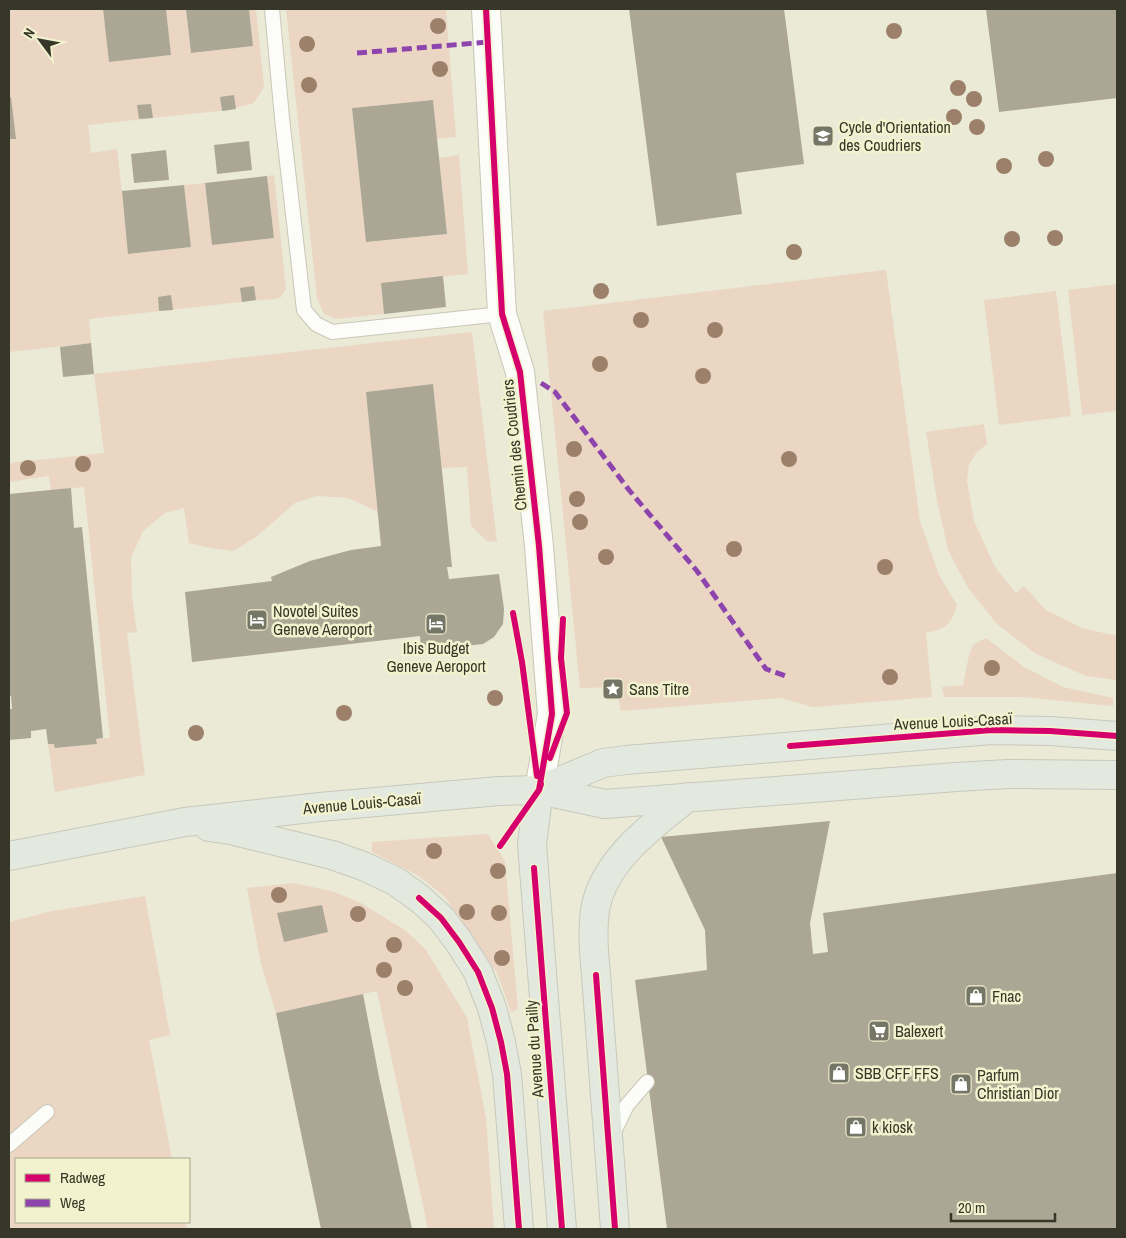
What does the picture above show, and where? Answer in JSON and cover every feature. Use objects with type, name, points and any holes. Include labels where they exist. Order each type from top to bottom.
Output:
[{"type":"main road","name":"Avenue Louis-Casaï","points":[[539,790],[603,763],[626,760],[992,730],[1050,731],[1117,736]]},
{"type":"main road","name":"Avenue Louis-Casaï","points":[[9,856],[185,822],[320,807],[499,791],[539,790],[605,804],[965,776],[1018,774],[1117,775]]},
{"type":"main road","name":"Avenue du Pailly","points":[[539,790],[532,844],[562,1229]]},
{"type":"main road","points":[[615,1229],[593,936],[595,910],[604,882],[622,857],[647,830],[688,798]]},
{"type":"main road","name":"Avenue Louis-Casaï","points":[[185,822],[230,830],[332,855],[363,866],[395,881],[419,898]]},
{"type":"main road","name":"Avenue du Pailly","points":[[419,898],[441,918],[459,942],[478,972],[492,1008],[507,1074],[519,1229]]},
{"type":"street","name":"Chemin des Coudriers","points":[[486,9],[502,314],[520,372],[539,546],[552,714],[539,790]]},
{"type":"lane","points":[[272,9],[282,118],[304,310],[316,324],[332,332],[502,314]]},
{"type":"lane","points":[[609,1144],[627,1104],[648,1082]]},
{"type":"lane","points":[[9,1145],[47,1112]]},
{"type":"shaded area","points":[[9,9],[103,9],[109,62],[171,55],[166,9],[186,9],[191,53],[253,46],[249,9],[256,9],[264,87],[254,103],[228,110],[88,125],[91,153],[117,149],[129,254],[191,247],[184,185],[205,183],[212,244],[274,238],[267,176],[274,175],[286,289],[281,297],[89,319],[91,343],[9,352]]},
{"type":"shaded area","points":[[286,9],[446,9],[456,137],[437,139],[433,100],[352,108],[366,242],[447,234],[439,158],[459,155],[468,274],[381,283],[384,314],[336,319],[324,314],[317,298]]},
{"type":"shaded area","points":[[886,270],[920,521],[939,575],[957,605],[947,625],[926,633],[932,697],[813,707],[780,698],[621,711],[616,687],[580,688],[543,311]]},
{"type":"shaded area","points":[[1117,284],[1117,411],[1082,415],[1068,290]]},
{"type":"shaded area","points":[[1056,291],[1071,416],[999,425],[984,300]]},
{"type":"shaded area","points":[[472,332],[497,542],[487,541],[471,526],[467,467],[442,468],[433,385],[366,392],[378,512],[348,498],[317,496],[295,503],[256,537],[233,551],[189,543],[184,508],[165,513],[143,531],[131,558],[132,597],[137,632],[127,633],[145,775],[55,792],[48,744],[54,744],[56,748],[97,744],[96,739],[110,738],[84,487],[51,490],[49,476],[9,482],[9,463],[104,453],[94,374]]},
{"type":"shaded area","points":[[984,424],[987,444],[977,452],[969,464],[967,481],[974,521],[995,567],[1016,593],[1024,586],[1046,610],[1082,628],[1117,636],[1117,680],[1086,676],[1036,654],[997,624],[968,588],[948,550],[937,500],[926,432]]},
{"type":"shaded area","points":[[986,638],[1024,667],[1063,687],[1113,698],[1113,706],[1023,697],[944,697],[942,687],[963,685],[973,645]]},
{"type":"shaded area","points":[[488,834],[505,861],[518,1009],[511,1012],[497,973],[445,897],[419,876],[372,852],[372,842]]},
{"type":"shaded area","points":[[292,883],[332,891],[361,903],[406,931],[426,950],[467,1018],[486,1118],[494,1229],[428,1229],[377,991],[276,1013],[261,964],[247,888]]},
{"type":"shaded area","points":[[145,896],[170,1035],[149,1040],[172,1158],[15,1158],[15,1223],[185,1223],[187,1229],[9,1229],[9,922],[52,911]]},
{"type":"building","points":[[103,9],[166,9],[171,55],[109,62]]},
{"type":"building","points":[[186,9],[249,9],[253,46],[191,53]]},
{"type":"building","points":[[629,9],[784,9],[804,164],[736,173],[742,214],[657,226]]},
{"type":"building","points":[[986,9],[1117,9],[1117,98],[999,112]]},
{"type":"building","points":[[234,95],[236,109],[222,111],[220,97]]},
{"type":"building","points":[[9,97],[11,97],[16,139],[9,139]]},
{"type":"building","points":[[433,100],[447,234],[366,242],[352,108]]},
{"type":"building","points":[[151,104],[153,118],[139,119],[137,105]]},
{"type":"building","points":[[249,141],[252,170],[217,174],[214,145]]},
{"type":"building","points":[[166,150],[169,180],[134,183],[131,154]]},
{"type":"building","points":[[267,176],[274,238],[212,245],[205,183]]},
{"type":"building","points":[[184,185],[191,247],[128,254],[122,191]]},
{"type":"building","points":[[443,276],[446,307],[384,314],[381,283]]},
{"type":"building","points":[[254,286],[256,300],[242,302],[240,288]]},
{"type":"building","points":[[171,295],[173,310],[159,311],[158,297]]},
{"type":"building","points":[[91,343],[94,374],[63,377],[60,347]]},
{"type":"building","points":[[433,384],[452,567],[447,567],[449,579],[499,574],[504,609],[503,624],[494,637],[483,644],[421,651],[420,636],[192,662],[185,592],[272,581],[271,577],[310,561],[351,550],[381,546],[366,392]]},
{"type":"building","points":[[71,488],[74,528],[82,527],[103,738],[96,739],[97,744],[55,748],[54,744],[48,744],[46,729],[31,731],[31,738],[9,740],[9,709],[12,709],[11,696],[9,696],[9,494]]},
{"type":"building","name":"Balexert","points":[[830,821],[810,923],[813,954],[828,952],[823,913],[1117,873],[1117,1229],[667,1229],[635,980],[707,970],[705,930],[661,837]]},
{"type":"building","points":[[322,905],[328,932],[284,942],[277,913]]},
{"type":"building","points":[[363,994],[412,1229],[321,1229],[276,1013]]},
{"type":"marked path","points":[[357,53],[488,42]]},
{"type":"marked path","points":[[541,383],[555,392],[629,490],[697,571],[766,669],[786,676]]},
{"type":"cycle path","points":[[486,9],[502,314],[520,372],[539,546],[552,714],[539,790]]},
{"type":"cycle path","points":[[513,613],[522,662],[537,776]]},
{"type":"cycle path","points":[[550,758],[567,713],[561,658],[563,619]]},
{"type":"cycle path","points":[[790,746],[992,730],[1050,731],[1117,736]]},
{"type":"cycle path","points":[[500,846],[539,790],[541,784]]},
{"type":"cycle path","points":[[534,868],[562,1229]]},
{"type":"cycle path","points":[[419,898],[441,918],[459,942],[478,972],[492,1008],[507,1074],[519,1229]]},
{"type":"cycle path","points":[[596,975],[615,1229]]},
{"type":"place","name":"Cycle d'Orientation des Coudriers","points":[[823,136]]},
{"type":"place","name":"Novotel Suites Geneve Aeroport","points":[[257,620]]},
{"type":"place","name":"Ibis Budget Geneve Aeroport","points":[[436,624]]},
{"type":"place","name":"Sans Titre","points":[[613,689]]},
{"type":"place","name":"Fnac","points":[[976,996]]},
{"type":"place","name":"Balexert","points":[[879,1031]]},
{"type":"place","name":"SBB CFF FFS","points":[[839,1073]]},
{"type":"place","name":"Parfum Christian Dior","points":[[961,1084]]},
{"type":"place","name":"k kiosk","points":[[856,1127]]}]
